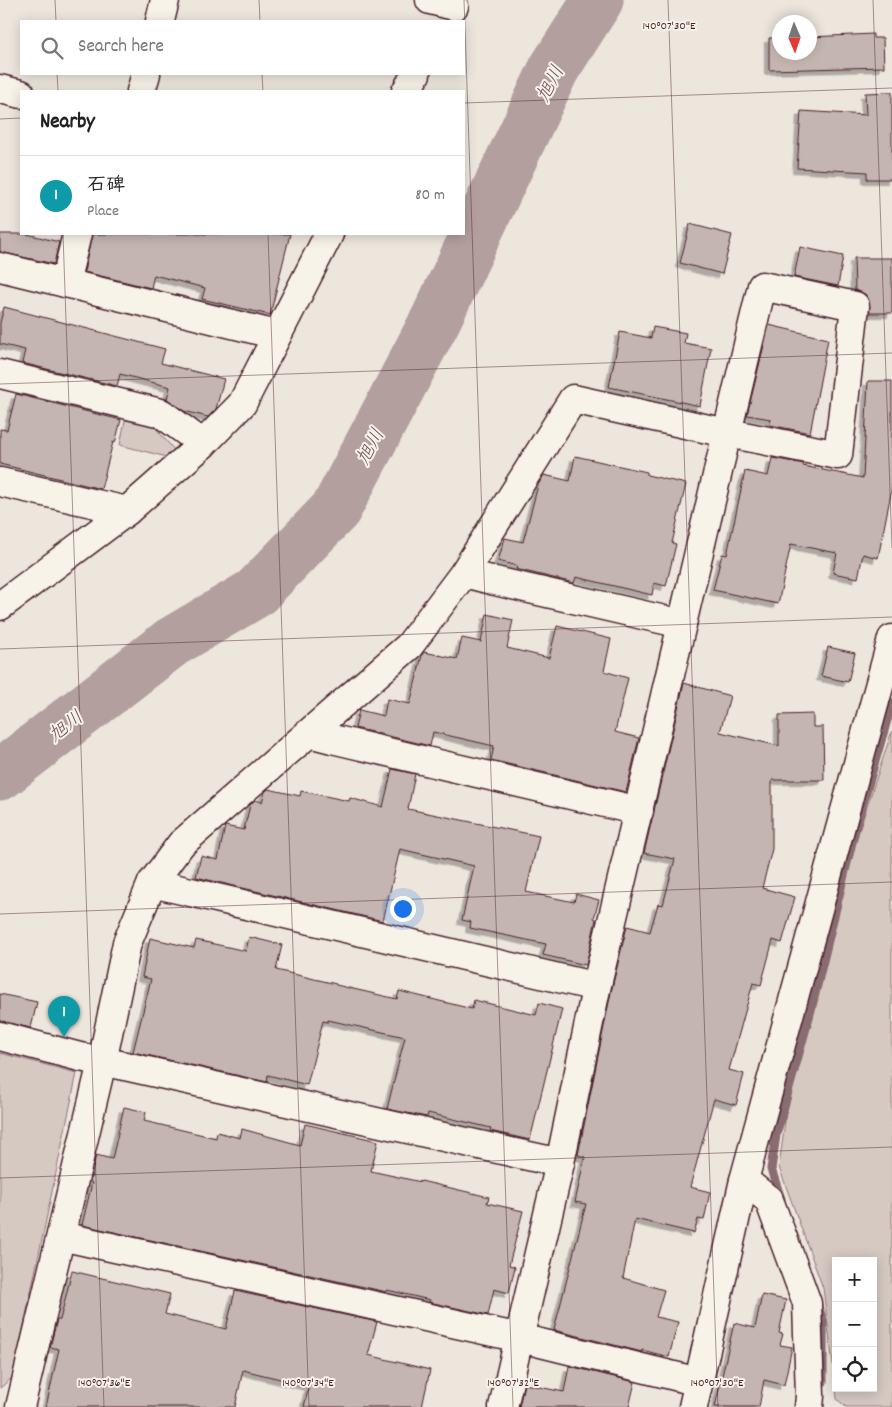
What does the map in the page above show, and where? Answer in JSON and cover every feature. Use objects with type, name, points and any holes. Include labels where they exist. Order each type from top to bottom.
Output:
[{"type":"street","points":[[160,20],[165,0]]},
{"type":"street","points":[[141,90],[146,75]]},
{"type":"street","points":[[407,90],[415,75]]},
{"type":"street","points":[[0,90],[20,94]]},
{"type":"street","points":[[65,283],[77,235]]},
{"type":"street","points":[[0,606],[127,510],[203,444],[242,404],[328,235]]},
{"type":"street","points":[[0,267],[277,335]]},
{"type":"street","points":[[20,1407],[102,1062],[127,943],[152,884],[181,844],[409,646],[464,573],[573,399],[726,433],[838,455],[855,306],[762,286],[726,433],[596,989],[560,1163],[503,1407]]},
{"type":"street","points":[[0,374],[161,414],[203,444]]},
{"type":"street","points":[[0,482],[127,510]]},
{"type":"street","points":[[464,573],[682,624]]},
{"type":"street","points":[[61,1236],[520,1338],[696,1395],[744,1180],[892,639]]},
{"type":"street","points":[[309,733],[639,811]]},
{"type":"street","points":[[152,884],[584,984],[596,989]]},
{"type":"street","points":[[0,1036],[102,1062],[560,1163]]},
{"type":"street","points":[[744,1180],[769,1200],[807,1303],[809,1407]]},
{"type":"street","points":[[0,1406],[8,1407]]},
{"type":"shaded area","points":[[125,420],[153,425],[175,451],[167,457],[120,445]]},
{"type":"shaded area","points":[[892,731],[892,1407],[846,1407],[837,1399],[836,1392],[877,1392],[877,1257],[832,1257],[832,1357],[823,1288],[779,1167],[800,1009]]},
{"type":"shaded area","points":[[0,1053],[77,1073],[13,1377],[0,1388]]},
{"type":"building","points":[[873,34],[873,38],[883,38],[884,67],[769,70],[769,38],[772,38],[772,60],[817,60],[817,37]]},
{"type":"building","points":[[892,92],[892,179],[867,179],[867,172],[797,168],[801,111],[866,115],[865,93]]},
{"type":"building","points":[[690,224],[732,235],[722,274],[680,263]]},
{"type":"building","points":[[0,234],[31,235],[59,242],[54,264],[0,252]]},
{"type":"building","points":[[92,235],[290,235],[270,315],[202,299],[205,288],[154,275],[151,288],[84,272]]},
{"type":"building","points":[[800,247],[843,256],[838,286],[794,277]]},
{"type":"building","points":[[854,258],[892,258],[892,313],[870,313],[869,300],[865,294],[855,290]]},
{"type":"building","points":[[4,307],[165,349],[161,363],[224,379],[216,409],[208,417],[184,411],[167,399],[170,387],[120,374],[117,386],[22,363],[25,350],[0,344],[0,323]]},
{"type":"building","points":[[769,325],[828,339],[810,433],[770,425],[771,419],[747,415]]},
{"type":"building","points":[[653,327],[686,333],[684,343],[711,348],[700,406],[609,387],[620,332],[651,338]]},
{"type":"building","points":[[868,381],[892,381],[892,488],[878,558],[863,554],[858,578],[833,573],[837,553],[791,544],[778,604],[713,590],[722,554],[727,555],[745,471],[768,476],[772,458],[863,478]]},
{"type":"building","points":[[16,394],[121,420],[115,443],[113,442],[101,489],[0,464],[0,429],[7,430]]},
{"type":"building","points":[[575,456],[647,472],[647,475],[686,484],[672,543],[676,544],[666,586],[654,583],[652,595],[576,577],[574,583],[516,569],[517,566],[498,561],[505,538],[523,542],[538,485],[544,475],[570,481]]},
{"type":"building","points":[[487,614],[513,620],[507,648],[549,658],[557,626],[611,639],[604,671],[628,678],[615,732],[639,738],[626,792],[491,760],[494,746],[433,732],[430,746],[355,728],[359,710],[384,716],[387,699],[410,704],[424,652],[457,659],[462,638],[481,642]]},
{"type":"building","points":[[828,647],[855,653],[848,682],[821,676]]},
{"type":"building","points":[[684,683],[730,696],[720,732],[779,746],[779,715],[813,714],[813,727],[823,727],[824,780],[772,780],[772,849],[762,888],[795,897],[782,943],[773,940],[761,985],[753,983],[729,1070],[744,1074],[736,1105],[714,1099],[690,1187],[710,1192],[704,1220],[698,1219],[694,1233],[635,1219],[623,1278],[664,1290],[656,1317],[678,1322],[669,1357],[554,1330],[586,1204],[575,1202],[585,1157],[578,1155],[611,992],[627,926],[650,932],[658,904],[663,905],[675,859],[644,853]]},
{"type":"building","points":[[392,769],[415,774],[408,809],[539,836],[526,892],[574,902],[576,894],[599,900],[586,965],[543,955],[546,944],[470,928],[471,922],[462,920],[474,866],[400,849],[383,921],[196,877],[201,856],[218,860],[225,826],[244,830],[250,805],[255,800],[262,802],[268,789],[300,796],[301,791],[349,801],[350,798],[383,807]]},
{"type":"building","points":[[249,937],[282,945],[276,970],[336,985],[397,999],[399,991],[472,1009],[474,1000],[536,1015],[539,1003],[562,1009],[530,1140],[490,1131],[491,1128],[428,1113],[427,1117],[387,1109],[405,1037],[328,1020],[328,1022],[323,1021],[307,1085],[268,1075],[267,1082],[133,1052],[151,979],[142,977],[150,938],[194,948],[196,940],[246,951]]},
{"type":"building","points":[[0,994],[37,1002],[31,1028],[0,1021]]},
{"type":"building","points":[[124,1107],[146,1112],[144,1121],[216,1138],[217,1132],[240,1138],[242,1129],[300,1145],[305,1124],[378,1141],[371,1171],[489,1197],[487,1203],[523,1211],[509,1265],[515,1267],[509,1293],[494,1289],[488,1315],[429,1302],[430,1300],[387,1290],[387,1292],[82,1225],[92,1183],[90,1182],[96,1155],[112,1159]]},
{"type":"building","points":[[72,1271],[170,1294],[165,1314],[226,1329],[235,1291],[377,1322],[368,1355],[430,1370],[422,1407],[304,1407],[309,1386],[243,1370],[235,1407],[46,1407],[59,1349],[50,1347],[57,1320],[60,1320]]},
{"type":"building","points":[[762,1295],[786,1300],[779,1333],[783,1334],[780,1345],[792,1347],[784,1385],[764,1380],[759,1407],[715,1407],[734,1323],[755,1328]]},
{"type":"building","points":[[569,1366],[635,1382],[629,1407],[519,1407],[524,1384],[564,1392]]},
{"type":"waterway","name":"旭川","points":[[0,775],[172,642],[255,593],[336,509],[436,319],[554,69],[598,0]]},
{"type":"waterway","points":[[781,1199],[771,1169],[776,1135],[811,1010],[855,830],[892,703]]},
{"type":"waterway","points":[[817,1303],[823,1321],[823,1382]]},
{"type":"place","name":"石碑","points":[[64,1037]]}]
